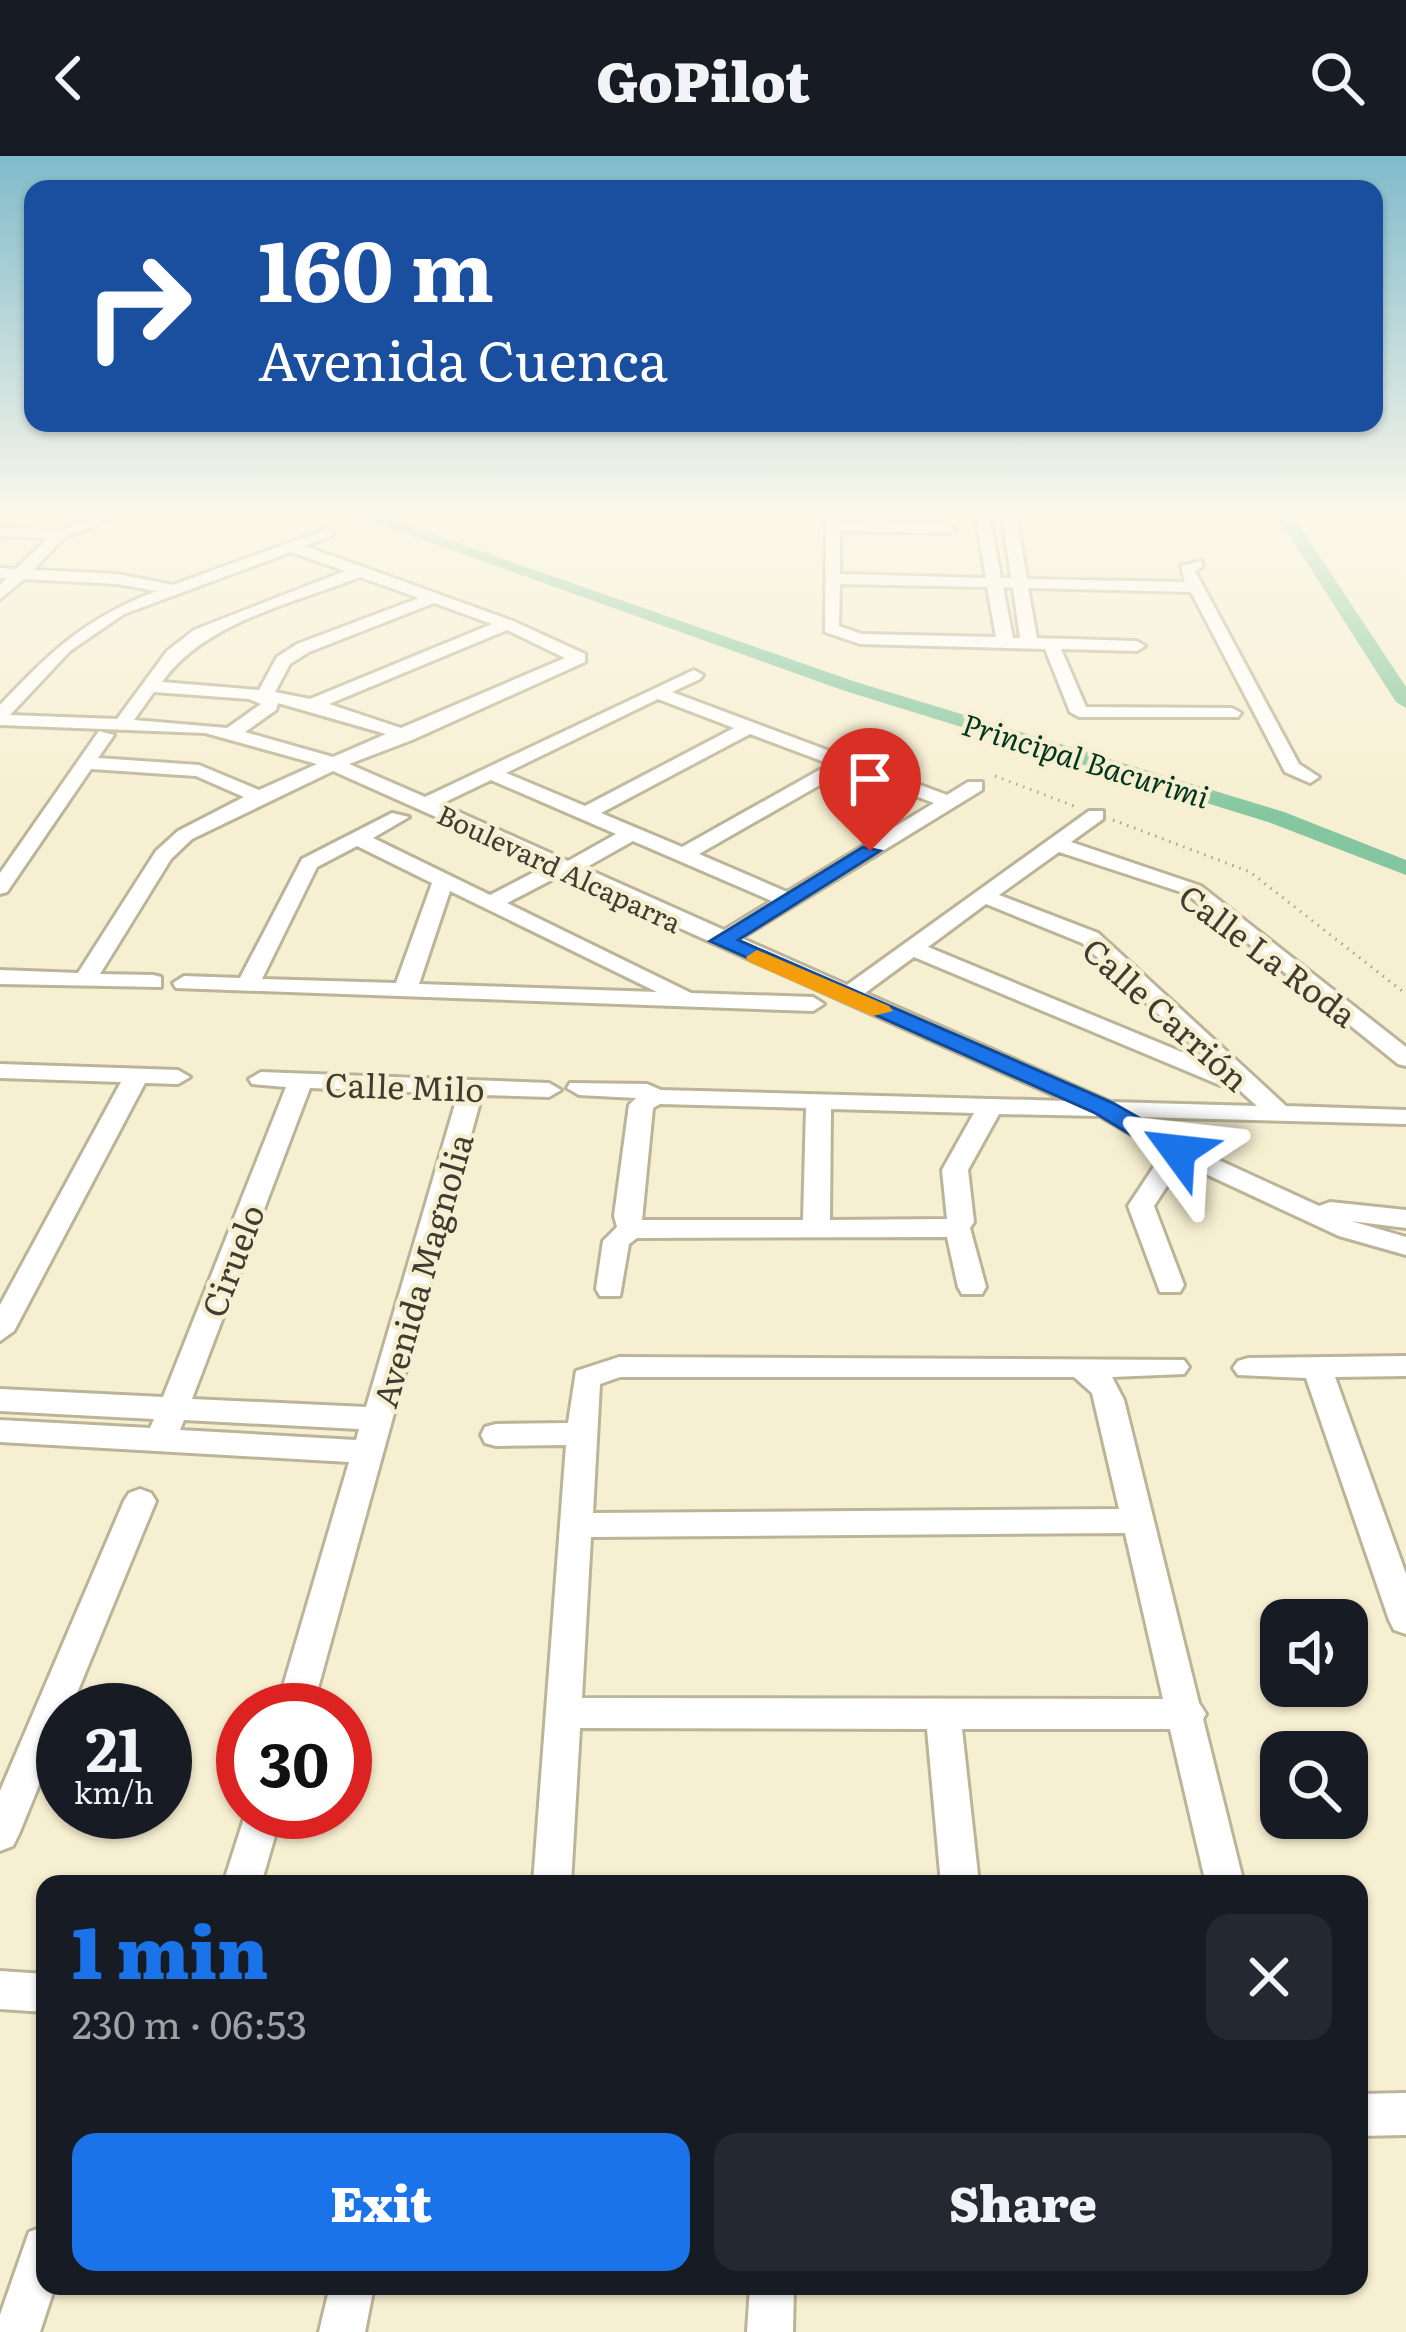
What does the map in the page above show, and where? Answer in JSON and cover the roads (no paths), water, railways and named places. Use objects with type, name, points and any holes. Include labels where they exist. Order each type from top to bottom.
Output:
[{"type":"street","points":[[0,718],[43,666],[88,629],[118,615]]},
{"type":"street","points":[[0,888],[86,763],[173,655],[200,634],[250,615]]},
{"type":"street","points":[[232,732],[268,699],[290,655],[392,615]]},
{"type":"street","points":[[87,977],[170,847],[259,797],[579,658],[480,615]]},
{"type":"street","points":[[831,615],[830,629],[860,639],[1137,646]]},
{"type":"street","points":[[1002,615],[1005,642]]},
{"type":"street","points":[[1025,615],[1030,643]]},
{"type":"street","points":[[1211,615],[1292,768],[1310,776]]},
{"type":"street","points":[[319,703],[507,624]]},
{"type":"street","points":[[1052,644],[1079,712],[1232,713]]},
{"type":"street","points":[[424,805],[694,675]]},
{"type":"street","points":[[149,687],[319,703],[406,736]]},
{"type":"street","points":[[657,693],[949,802]]},
{"type":"street","name":"Boulevard Alcaparra","points":[[0,718],[114,729],[232,732],[282,743],[1104,1108],[1178,1151],[1348,1230],[1406,1246]]},
{"type":"street","points":[[586,813],[748,728]]},
{"type":"street","points":[[86,763],[199,771],[259,797]]},
{"type":"street","points":[[683,855],[845,763]]},
{"type":"street","points":[[491,772],[791,901]]},
{"type":"street","points":[[721,941],[985,781]]},
{"type":"street","points":[[846,996],[1096,814]]},
{"type":"street","points":[[248,985],[309,863],[399,817]]},
{"type":"street","points":[[498,906],[632,833]]},
{"type":"street","points":[[356,838],[693,1000]]},
{"type":"street","name":"Calle La Roda","points":[[1056,844],[1194,890],[1406,1059]]},
{"type":"street","points":[[406,991],[443,880]]},
{"type":"street","name":"Calle Carrión","points":[[984,896],[1090,938],[1279,1113]]},
{"type":"street","points":[[911,948],[1246,1087]]},
{"type":"street","points":[[0,976],[153,982]]},
{"type":"street","points":[[184,983],[813,1004]]},
{"type":"street","points":[[0,1071],[178,1077]]},
{"type":"street","points":[[0,1331],[137,1076]]},
{"type":"street","name":"Calle Milo","points":[[261,1079],[549,1090]]},
{"type":"street","name":"Ciruelo","points":[[161,1440],[301,1080]]},
{"type":"street","name":"Avenida Magnolia","points":[[302,1683],[472,1088]]},
{"type":"street","points":[[579,1088],[647,1091],[656,1097]]},
{"type":"street","points":[[631,1229],[627,1216],[640,1105],[656,1097],[1406,1117]]},
{"type":"street","points":[[816,1231],[820,1099]]},
{"type":"street","points":[[610,1289],[616,1241],[631,1229],[954,1228],[961,1222],[956,1170],[992,1106]]},
{"type":"street","points":[[1170,1285],[1141,1206],[1178,1151]]},
{"type":"street","name":"Boulevard Alcaparra","points":[[1291,1202],[1406,1219]]},
{"type":"street","points":[[954,1228],[962,1236],[971,1287]]},
{"type":"street","points":[[1248,1368],[1406,1366]]},
{"type":"street","points":[[553,1875],[579,1525],[584,1382],[603,1368],[1085,1371],[1174,1367]]},
{"type":"street","points":[[1317,1367],[1406,1620]]},
{"type":"street","points":[[1085,1371],[1105,1388],[1188,1714],[1223,1875]]},
{"type":"street","points":[[0,1400],[173,1408],[375,1436]]},
{"type":"street","points":[[0,1431],[161,1440],[375,1436]]},
{"type":"street","points":[[496,1436],[583,1434]]},
{"type":"street","points":[[0,1834],[140,1501]]},
{"type":"street","points":[[579,1525],[1137,1521]]},
{"type":"street","points":[[565,1713],[1188,1714]]},
{"type":"street","points":[[943,1717],[959,1875]]},
{"type":"street","points":[[245,1875],[256,1839]]},
{"type":"street","points":[[0,1990],[36,1992]]},
{"type":"street","points":[[1368,2115],[1406,2114]]},
{"type":"street","points":[[17,2332],[36,2275]]},
{"type":"street","points":[[342,2332],[350,2295]]},
{"type":"street","points":[[770,2332],[772,2295]]},
{"type":"waterway","name":"Principal Bacurimi","points":[[645,615],[849,686],[1276,817],[1406,868]]},
{"type":"waterway","points":[[1349,615],[1406,702]]}]
